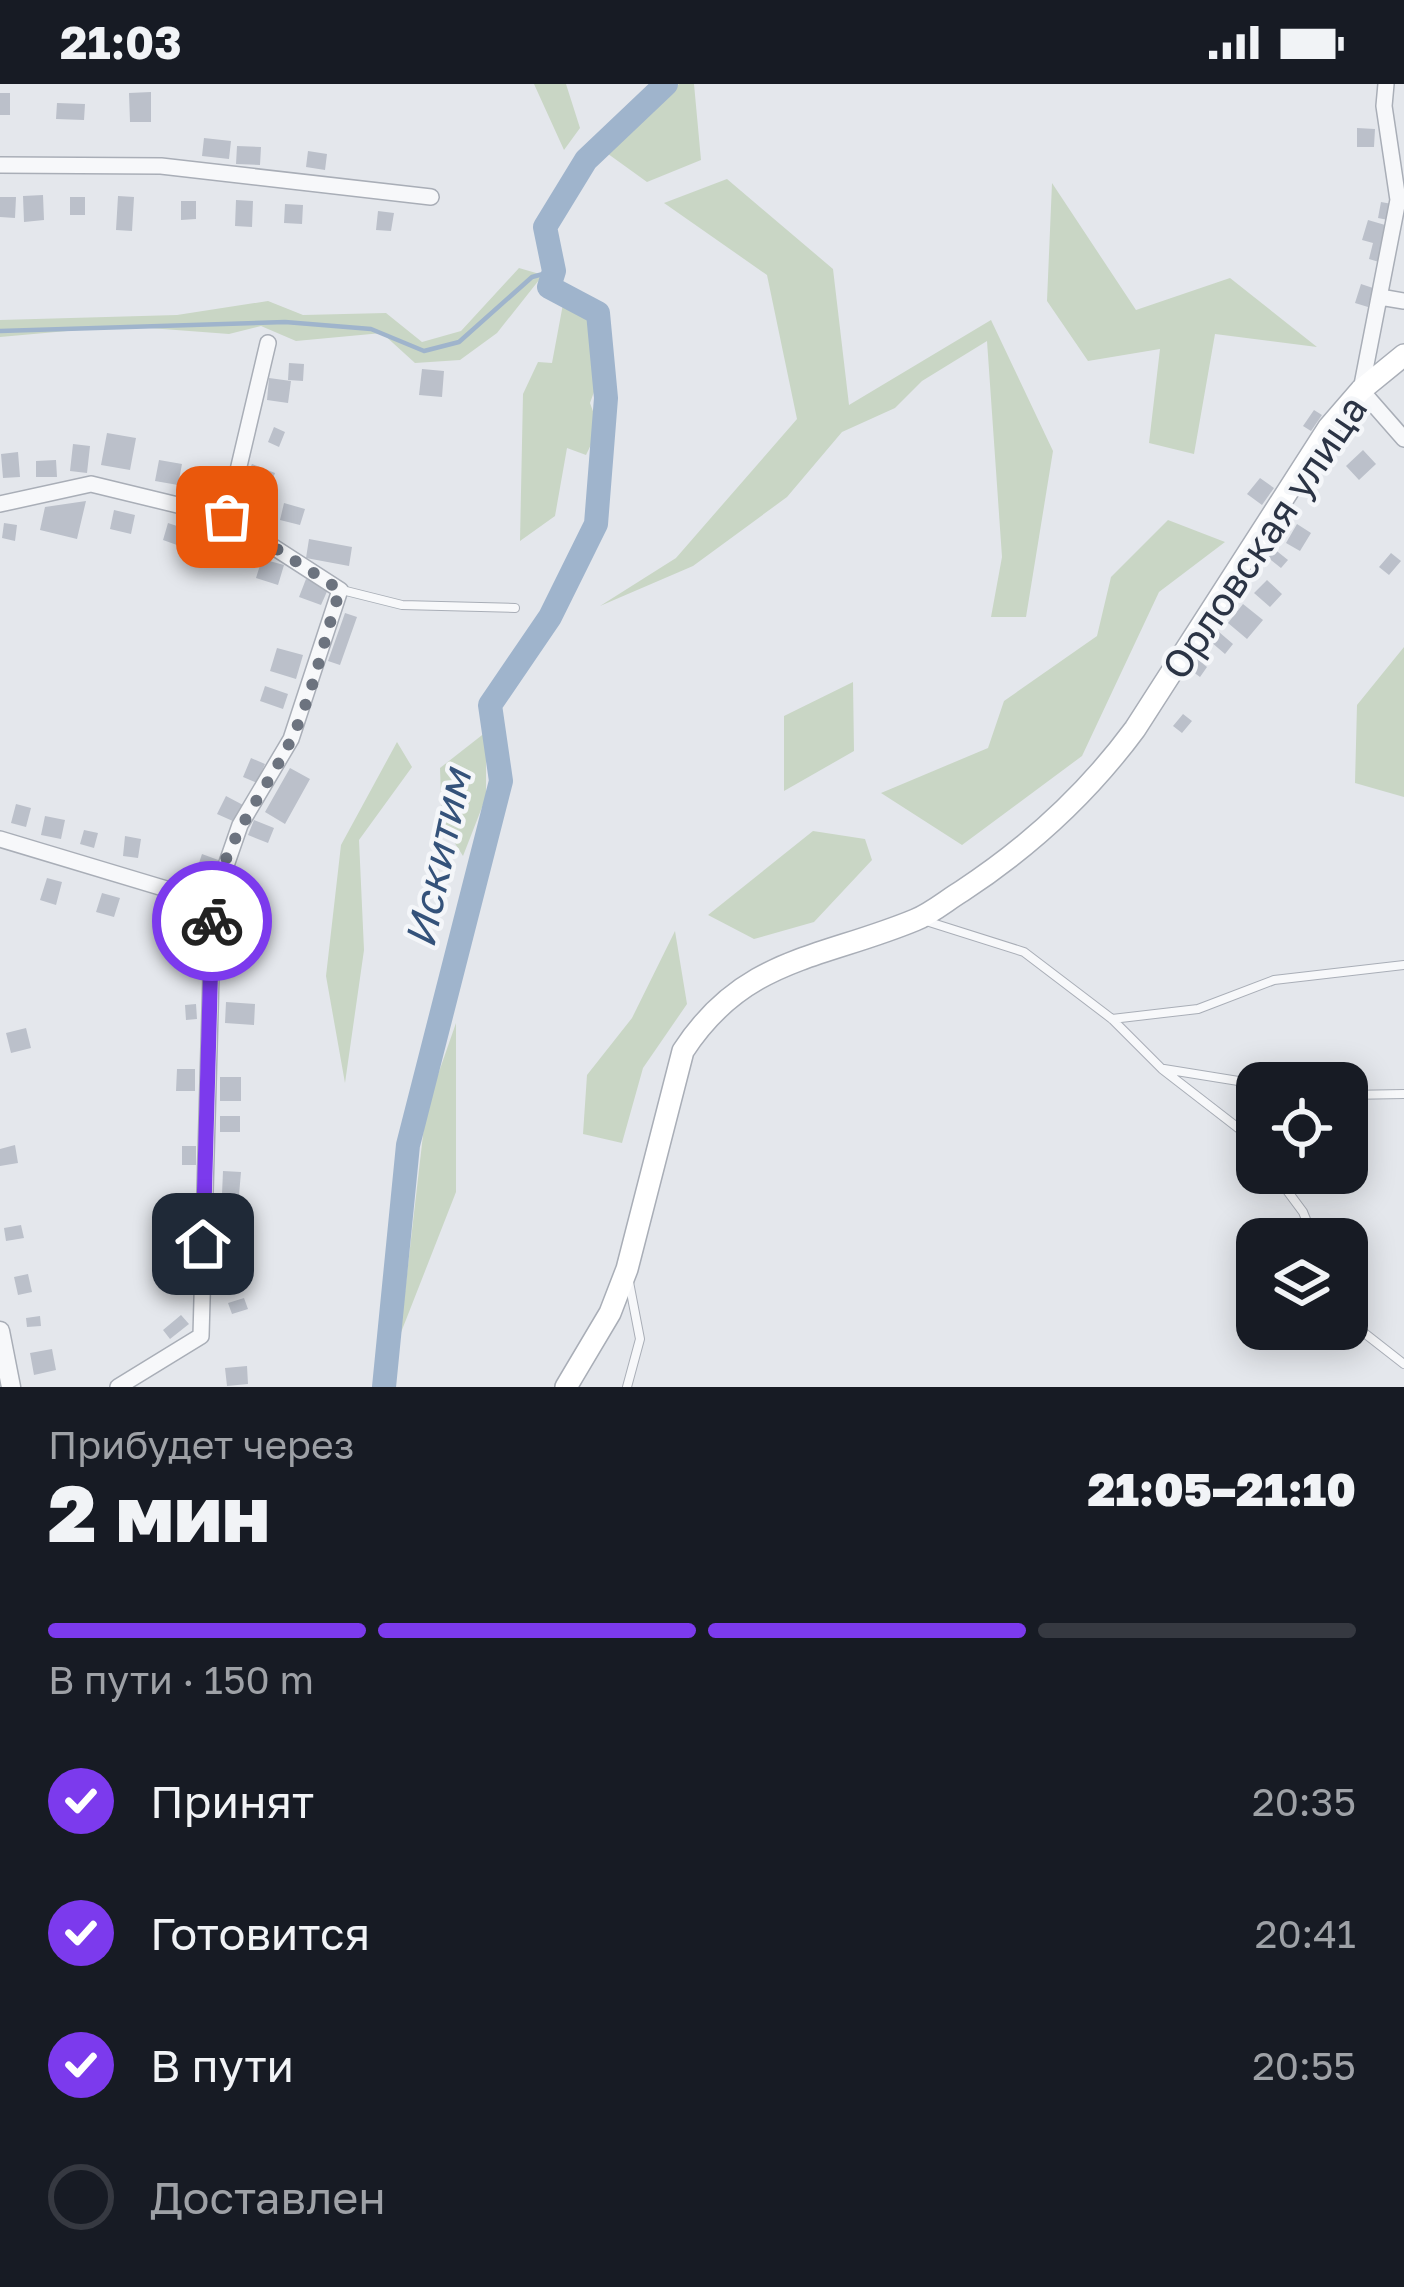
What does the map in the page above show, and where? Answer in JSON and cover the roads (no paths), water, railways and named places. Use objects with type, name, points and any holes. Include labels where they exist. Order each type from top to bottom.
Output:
[{"type":"main road","name":"Орловская улица","points":[[566,1387],[610,1313],[627,1269],[682,1051],[702,1021],[728,996],[768,972],[919,919],[995,869],[1056,819],[1101,774],[1135,729],[1329,427],[1361,390],[1404,355]]},
{"type":"street","points":[[1386,84],[1384,106],[1401,200],[1361,390],[1404,439]]},
{"type":"street","points":[[0,164],[161,166],[431,197]]},
{"type":"street","points":[[1380,297],[1404,301]]},
{"type":"street","points":[[227,517],[268,343]]},
{"type":"street","points":[[0,504],[91,484],[227,517],[340,590],[291,739],[240,825],[213,903],[201,1336],[118,1387]]},
{"type":"street","points":[[0,839],[213,903]]},
{"type":"street","points":[[0,1330],[10,1387]]},
{"type":"lane","points":[[340,590],[402,605],[515,608]]},
{"type":"lane","points":[[919,919],[1024,952],[1112,1019],[1162,1069],[1236,1126]]},
{"type":"lane","points":[[1112,1019],[1198,1009],[1274,980],[1404,965]]},
{"type":"lane","points":[[1162,1069],[1236,1081]]},
{"type":"lane","points":[[1368,1095],[1404,1094]]},
{"type":"lane","points":[[627,1269],[640,1339],[627,1387]]},
{"type":"lane","points":[[1368,1336],[1404,1364]]},
{"type":"waterway","name":"Искитим","points":[[384,1387],[408,1145],[501,781],[490,705],[550,617],[596,524],[606,398],[598,313],[549,287],[554,271],[545,227],[586,160],[666,84]]},
{"type":"waterway","points":[[0,331],[285,322],[371,329],[424,351],[459,342],[532,277],[554,271]]}]
